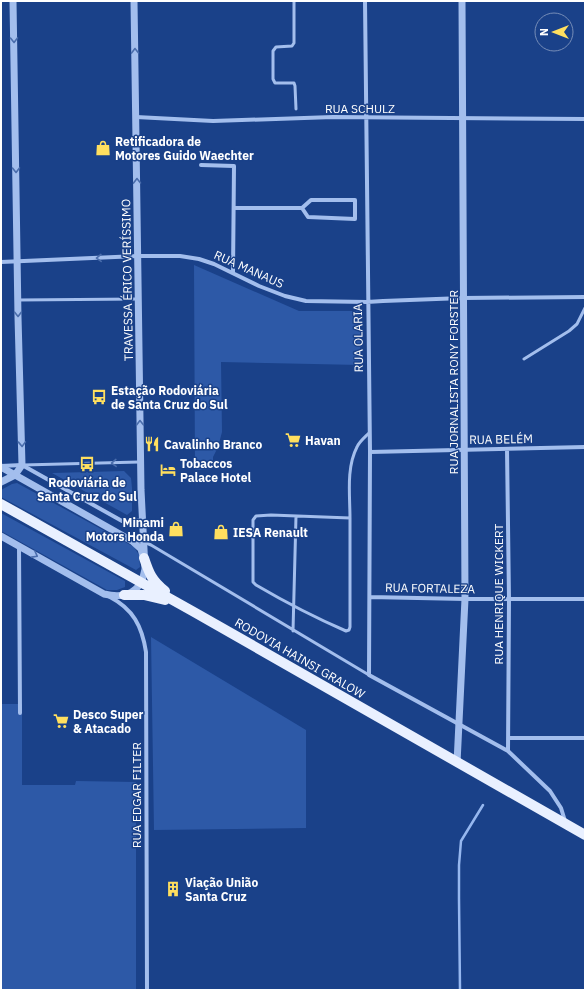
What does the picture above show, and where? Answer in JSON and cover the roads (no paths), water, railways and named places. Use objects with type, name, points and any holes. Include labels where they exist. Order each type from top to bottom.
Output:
[{"type":"main road","name":"RODOVIA HAINSI GRALOW","points":[[1,504],[194,612],[585,835]]},
{"type":"main road","points":[[144,558],[152,578],[157,585],[194,612]]},
{"type":"main road","points":[[124,595],[144,595],[155,597],[194,612]]},
{"type":"street","points":[[1,482],[15,476],[22,465],[13,1]]},
{"type":"street","name":"TRAVESSA ÉRICO VERÍSSIMO","points":[[134,1],[142,520],[145,569],[141,583]]},
{"type":"street","name":"RUA OLARIA","points":[[365,1],[365,118],[370,452],[370,597],[368,675]]},
{"type":"street","name":"RUA JORNALISTA RONY FORSTER","points":[[457,763],[465,599],[462,1]]},
{"type":"street","name":"RUA SCHULZ","points":[[136,117],[213,121],[326,117],[585,119]]},
{"type":"street","points":[[202,166],[234,166],[233,273]]},
{"type":"street","points":[[234,208],[302,208],[311,200],[355,200],[355,219],[308,217],[302,208]]},
{"type":"street","name":"RUA MANAUS","points":[[1,262],[138,256],[180,256],[199,258],[259,286],[306,302],[585,297]]},
{"type":"street","name":"RUA BELÉM","points":[[370,452],[585,447]]},
{"type":"street","name":"RUA HENRIQUE WICKERT","points":[[507,449],[509,599],[508,751]]},
{"type":"street","points":[[1,467],[22,465],[122,521],[128,522],[142,520]]},
{"type":"street","points":[[1,467],[132,541],[141,549],[144,558]]},
{"type":"street","points":[[1,536],[104,594],[115,596],[124,595],[136,590],[141,583]]},
{"type":"street","points":[[19,546],[20,713]]},
{"type":"street","name":"RUA EDGAR FILTER","points":[[104,594],[125,606],[133,616],[140,628],[146,652],[147,990]]},
{"type":"street","name":"RUA FORTALEZA","points":[[370,597],[585,599]]},
{"type":"street","points":[[368,675],[508,751],[550,791],[561,808],[566,825]]},
{"type":"street","points":[[509,738],[585,738]]},
{"type":"lane","points":[[294,1],[294,43],[292,46],[276,47],[273,51],[273,79],[275,82],[294,83],[296,109]]},
{"type":"lane","points":[[18,300],[138,299]]},
{"type":"lane","points":[[524,359],[569,331],[577,324],[585,308]]},
{"type":"lane","points":[[350,518],[256,516],[253,520],[253,582],[294,606],[346,631],[349,630],[351,472],[353,457],[357,446],[369,433]]},
{"type":"lane","points":[[22,465],[141,462]]},
{"type":"lane","points":[[293,631],[296,516]]},
{"type":"lane","points":[[132,541],[144,542],[368,675]]},
{"type":"waterway","points":[[460,990],[459,865],[461,841],[483,805]]},
{"type":"place","name":"Retificadora de Motores Guido Waechter","points":[[103,148]]},
{"type":"place","name":"Estação Rodoviária de Santa Cruz do Sul","points":[[99,397]]},
{"type":"place","name":"Havan","points":[[293,440]]},
{"type":"place","name":"Cavalinho Branco","points":[[152,444]]},
{"type":"place","name":"Rodoviária de Santa Cruz do Sul","points":[[87,464]]},
{"type":"place","name":"Tobaccos Palace Hotel","points":[[168,470]]},
{"type":"place","name":"Minami Motors Honda","points":[[176,529]]},
{"type":"place","name":"IESA Renault","points":[[221,532]]},
{"type":"place","name":"Desco Super & Atacado","points":[[61,721]]},
{"type":"place","name":"Viação União Santa Cruz","points":[[173,889]]}]
